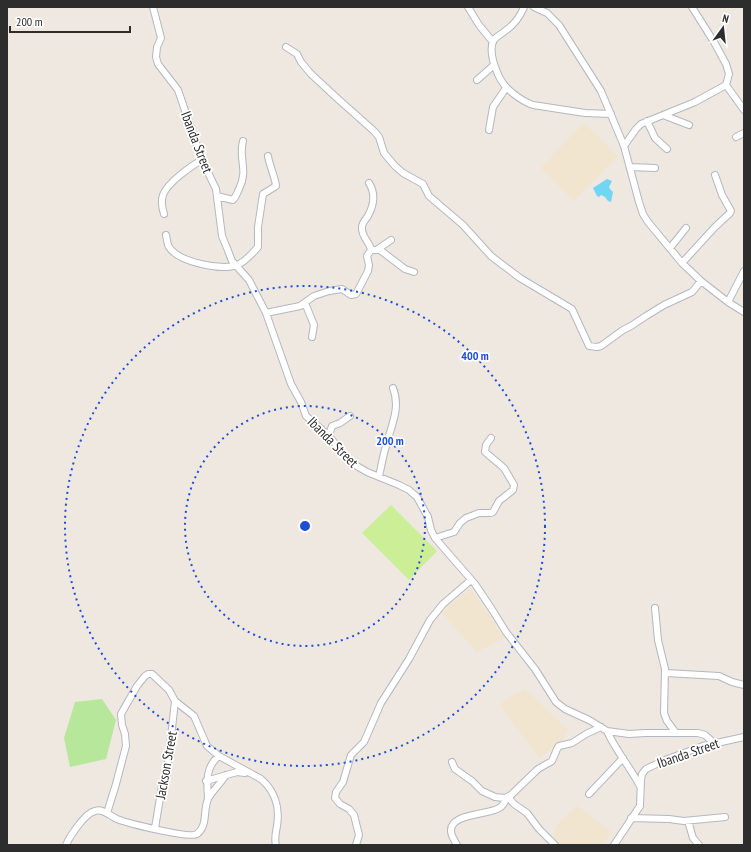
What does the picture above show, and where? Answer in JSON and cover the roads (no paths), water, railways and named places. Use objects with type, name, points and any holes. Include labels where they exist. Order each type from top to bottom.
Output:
[{"type":"street","name":"Ibanda Street","points":[[153,7],[161,38],[157,47],[156,57],[158,64],[178,90],[202,160],[216,189],[222,236],[232,261],[248,280],[266,313],[289,379],[301,402],[306,416],[329,435],[346,457],[355,465],[367,472],[409,490],[417,497],[428,517],[431,530],[435,538],[472,580],[506,632],[535,669],[556,702],[565,709],[607,731]]},
{"type":"street","points":[[468,7],[479,25],[493,42]]},
{"type":"street","points":[[524,7],[518,20],[505,32],[497,36],[493,42],[492,54],[494,65],[506,88],[533,105],[579,112],[611,114]]},
{"type":"street","points":[[534,7],[547,14],[559,25],[601,91],[624,146],[643,214],[682,263],[701,281],[728,302],[744,312]]},
{"type":"street","points":[[624,146],[636,129],[647,121],[695,102],[726,85],[729,74],[726,64],[692,7]]},
{"type":"street","points":[[286,47],[297,54],[301,62],[311,74],[374,131],[379,137],[384,153],[395,166],[403,173],[423,184],[429,196],[463,225],[491,256],[520,278],[572,309],[589,346],[597,348],[601,346],[623,330],[664,305],[692,292],[701,281]]},
{"type":"street","points":[[477,80],[494,65]]},
{"type":"street","points":[[726,85],[744,110]]},
{"type":"street","points":[[489,130],[493,107],[506,88]]},
{"type":"street","points":[[663,115],[689,125]]},
{"type":"street","points":[[647,121],[655,138],[667,149]]},
{"type":"street","points":[[736,137],[744,133]]},
{"type":"street","points":[[217,196],[233,200],[241,187],[245,175],[242,154],[243,142]]},
{"type":"street","points":[[166,235],[168,247],[184,259],[210,267],[223,268],[236,266],[242,263],[258,247],[258,227],[262,199],[266,192],[276,186],[268,156]]},
{"type":"street","points":[[164,214],[162,198],[167,188],[185,171],[202,160]]},
{"type":"street","points":[[630,167],[655,168]]},
{"type":"street","points":[[682,263],[731,211],[722,195],[715,175]]},
{"type":"street","points":[[369,183],[373,188],[374,197],[369,212],[363,223],[362,228],[364,239],[374,250],[383,252],[405,269],[414,272]]},
{"type":"street","points":[[670,248],[686,228]]},
{"type":"street","points":[[266,313],[307,306],[314,296],[329,291],[342,289],[351,295],[355,295],[367,273],[369,266],[367,256],[391,240]]},
{"type":"street","points":[[728,302],[744,272]]},
{"type":"street","points":[[307,306],[314,325],[312,337]]},
{"type":"street","points":[[379,477],[385,447],[396,414],[396,399],[393,388]]},
{"type":"street","points":[[329,435],[332,426],[350,416]]},
{"type":"street","points":[[435,538],[454,532],[462,520],[470,516],[479,513],[493,512],[498,501],[513,490],[514,485],[504,468],[485,452],[486,445],[491,438]]},
{"type":"street","points":[[356,845],[359,835],[354,816],[349,809],[340,804],[335,798],[336,792],[344,778],[351,755],[364,742],[381,703],[409,659],[430,620],[444,604],[472,580]]},
{"type":"street","points":[[655,608],[658,640],[666,673],[664,713],[667,721],[676,733]]},
{"type":"street","points":[[666,673],[719,676],[732,682],[744,685]]},
{"type":"street","points":[[107,813],[126,746],[126,734],[122,725],[121,714],[137,686],[145,676],[152,674],[169,690],[175,701],[194,716],[203,735],[205,744],[219,756],[261,779],[267,784],[276,802],[278,815],[275,840],[276,845]]},
{"type":"street","name":"Jackson Street","points":[[155,828],[162,786],[166,777],[175,701]]},
{"type":"street","points":[[457,845],[451,831],[452,825],[455,822],[476,814],[499,809],[507,797],[538,769],[552,761],[559,746],[572,743],[601,727]]},
{"type":"street","points":[[607,731],[629,734],[702,734],[714,743]]},
{"type":"street","points":[[607,731],[614,745],[640,786]]},
{"type":"street","name":"Ibanda Street","points":[[614,845],[630,818],[640,806],[640,786],[642,774],[646,769],[665,760],[714,743],[744,736]]},
{"type":"street","points":[[66,845],[83,820],[94,810],[101,810],[125,821],[191,836],[198,833],[202,827],[208,799],[206,780],[211,764],[219,756]]},
{"type":"street","points":[[589,794],[623,758]]},
{"type":"street","points":[[452,762],[455,769],[472,781],[482,791],[495,797],[507,797]]},
{"type":"street","points":[[206,780],[237,772],[251,774]]},
{"type":"street","points":[[208,799],[226,775]]},
{"type":"street","points":[[507,797],[527,813],[539,829],[555,845]]},
{"type":"street","points":[[630,818],[688,821],[726,817]]},
{"type":"street","points":[[688,821],[693,838],[699,845]]},
{"type":"water","points":[[607,179],[612,181],[609,187],[613,192],[611,202],[601,195],[599,197],[597,196],[593,188]]}]
